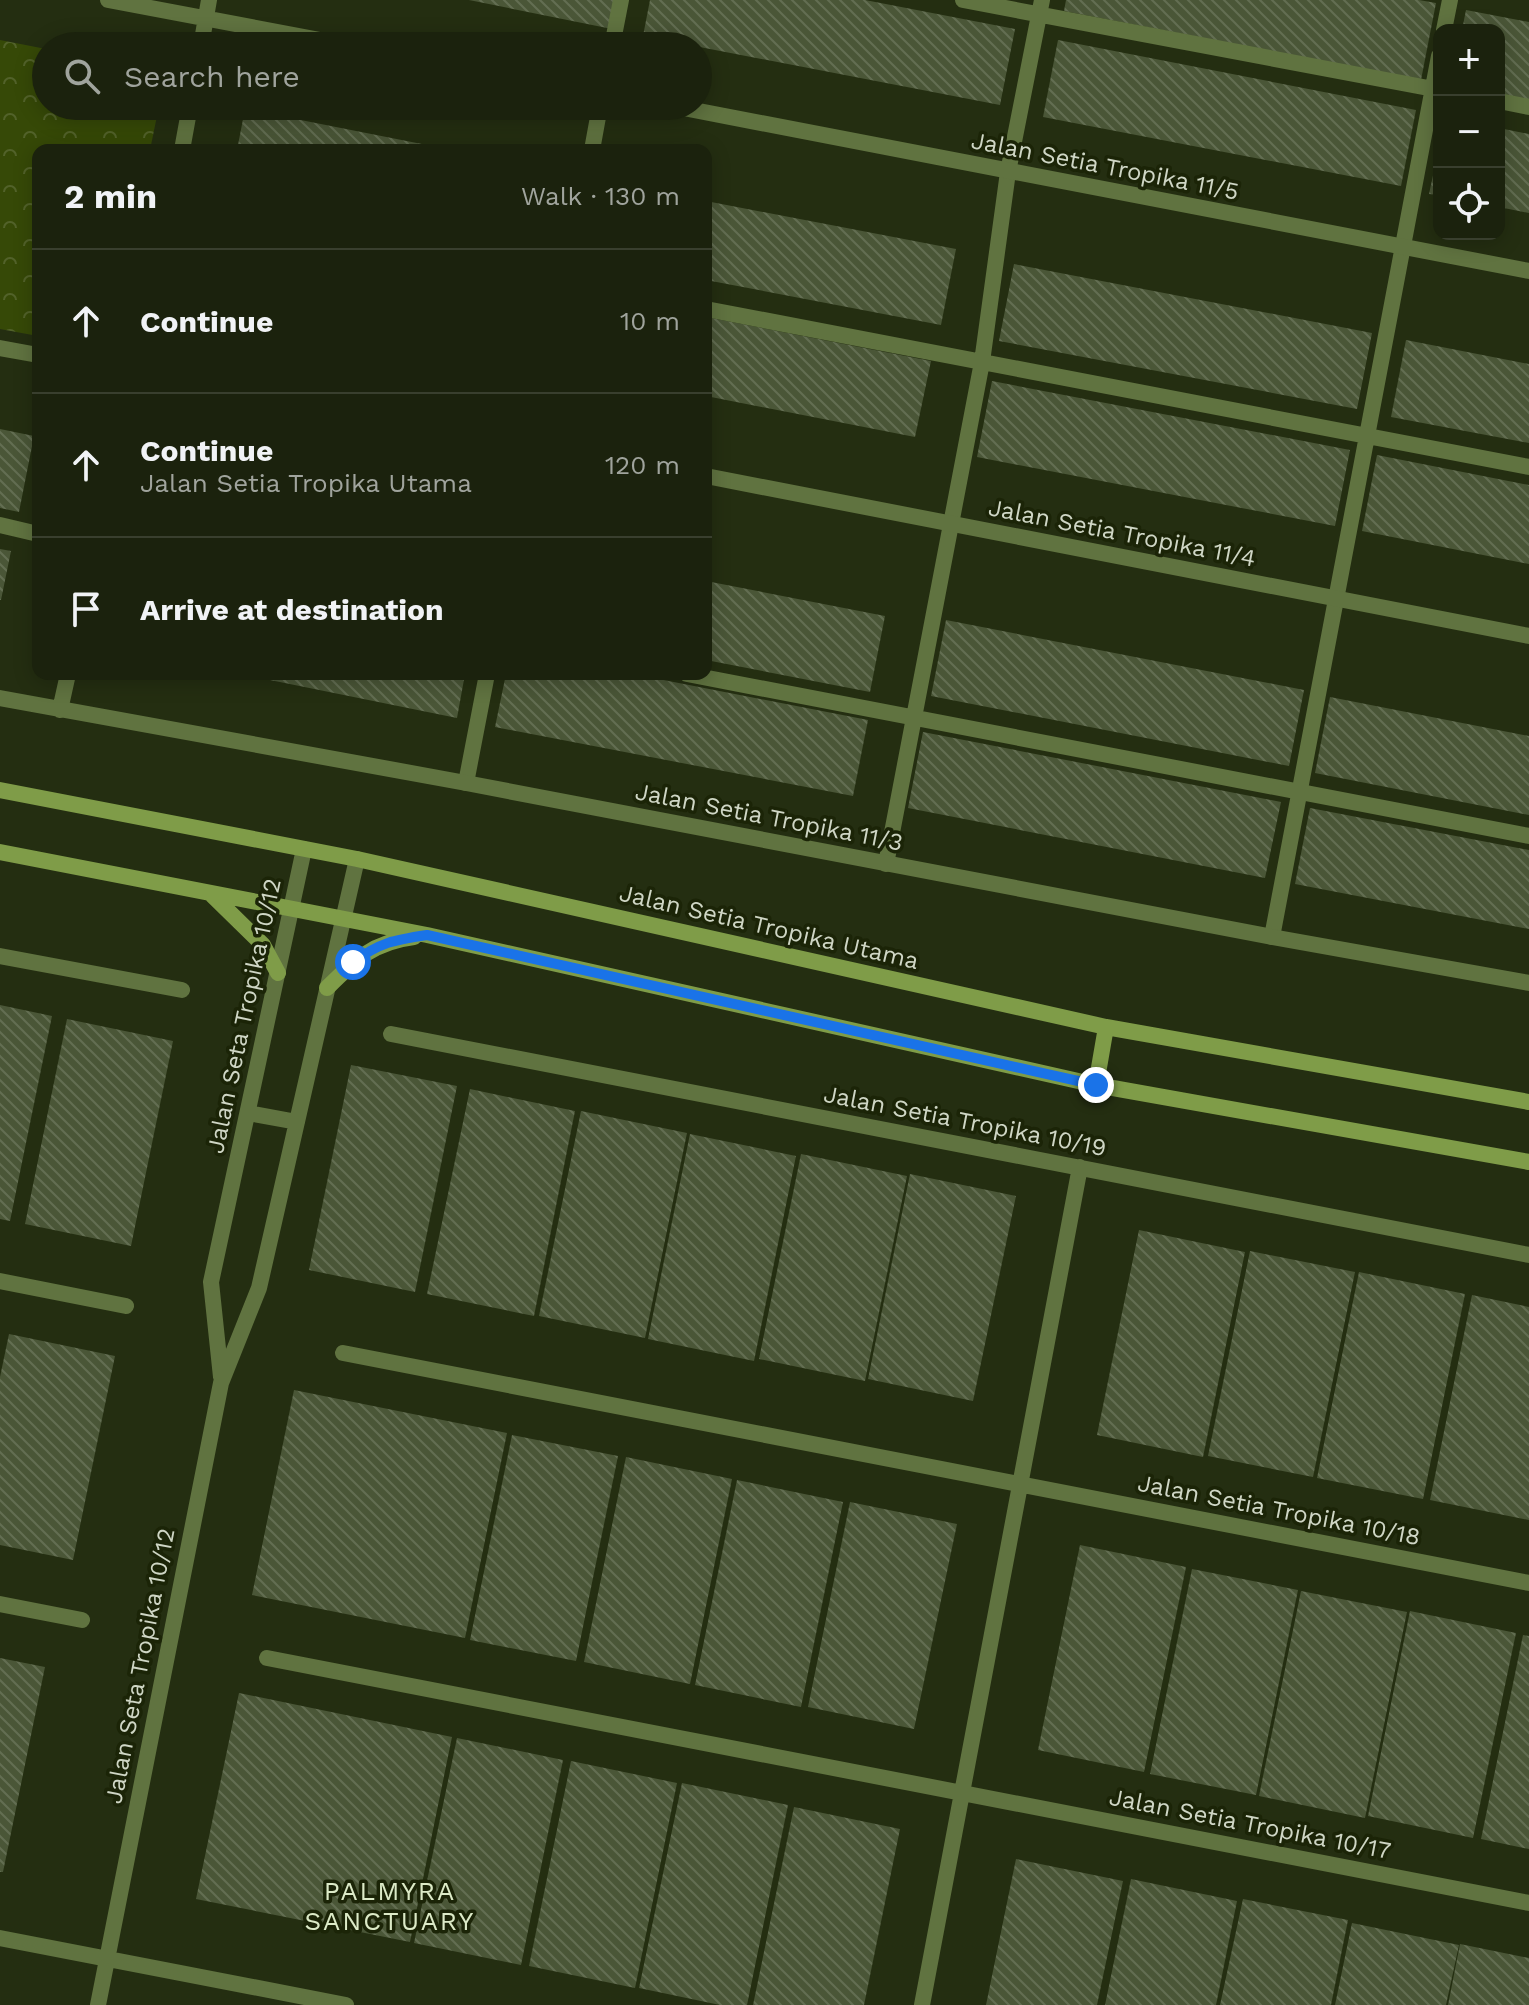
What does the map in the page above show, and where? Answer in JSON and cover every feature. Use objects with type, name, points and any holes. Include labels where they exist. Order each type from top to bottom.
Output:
[{"type":"main road","name":"Jalan Setia Tropika Utama","points":[[0,790],[357,859],[1106,1027],[1529,1102]]},
{"type":"main road","points":[[0,852],[427,935],[1096,1085],[1529,1162]]},
{"type":"main road","points":[[210,893],[263,945],[278,973]]},
{"type":"main road","points":[[327,988],[353,962],[375,946],[427,935]]},
{"type":"main road","points":[[1096,1085],[1106,1027]]},
{"type":"street","points":[[108,0],[276,32]]},
{"type":"street","points":[[204,32],[209,0]]},
{"type":"street","points":[[615,32],[621,0]]},
{"type":"street","points":[[963,0],[1041,7],[1433,88]]},
{"type":"street","points":[[1445,24],[1450,0]]},
{"type":"street","points":[[886,864],[982,362],[1008,172],[1041,7]]},
{"type":"street","points":[[1272,937],[1402,248],[1435,96]]},
{"type":"street","points":[[1505,102],[1529,107]]},
{"type":"street","name":"Jalan Setia Tropika 11/5","points":[[712,114],[1529,271]]},
{"type":"street","points":[[183,144],[187,120]]},
{"type":"street","points":[[593,144],[597,120]]},
{"type":"street","points":[[712,310],[1529,467]]},
{"type":"street","points":[[0,348],[32,354]]},
{"type":"street","name":"Jalan Setia Tropika 11/4","points":[[712,477],[1529,636]]},
{"type":"street","points":[[0,525],[32,533]]},
{"type":"street","points":[[712,679],[1529,836]]},
{"type":"street","points":[[60,710],[67,680]]},
{"type":"street","points":[[466,783],[486,680]]},
{"type":"street","name":"Jalan Setia Tropika 11/3","points":[[0,698],[1529,983]]},
{"type":"street","name":"Jalan Seta Tropika 10/12","points":[[221,1383],[211,1282],[304,849]]},
{"type":"street","name":"Jalan Seta Tropika 10/12","points":[[98,2005],[221,1383],[259,1288],[357,859]]},
{"type":"street","points":[[0,956],[182,990]]},
{"type":"street","name":"Jalan Setia Tropika 10/19","points":[[391,1034],[1529,1255]]},
{"type":"street","points":[[248,1113],[297,1122]]},
{"type":"street","points":[[922,2005],[1080,1167]]},
{"type":"street","points":[[0,1281],[126,1306]]},
{"type":"street","name":"Jalan Setia Tropika 10/18","points":[[343,1353],[1529,1583]]},
{"type":"street","points":[[0,1604],[82,1620]]},
{"type":"street","name":"Jalan Setia Tropika 10/17","points":[[267,1658],[1529,1903]]},
{"type":"street","points":[[0,1938],[346,2005]]},
{"type":"green space","points":[[0,40],[32,46],[32,120],[156,120],[151,144],[32,144],[32,335],[0,329]]},
{"type":"building","points":[[469,0],[618,0],[612,29]]},
{"type":"building","points":[[650,0],[865,0],[1015,29],[1000,105],[712,49],[712,32],[644,32]]},
{"type":"building","points":[[1066,0],[1419,0],[1436,3],[1421,80],[1064,11]]},
{"type":"building","points":[[1466,10],[1529,22],[1529,101],[1505,97],[1505,24],[1463,24]]},
{"type":"building","points":[[1058,40],[1416,110],[1401,186],[1043,117]]},
{"type":"building","points":[[243,120],[301,120],[422,144],[238,144]]},
{"type":"building","points":[[1505,129],[1529,134],[1529,213],[1505,208]]},
{"type":"building","points":[[712,202],[956,249],[941,325],[712,281]]},
{"type":"building","points":[[1014,264],[1372,333],[1357,409],[999,341]]},
{"type":"building","points":[[712,318],[931,361],[915,437],[712,397]]},
{"type":"building","points":[[1406,340],[1529,364],[1529,443],[1391,417]]},
{"type":"building","points":[[992,381],[1350,450],[1335,526],[977,457]]},
{"type":"building","points":[[0,429],[32,436],[19,512],[0,508]]},
{"type":"building","points":[[1377,455],[1529,485],[1529,564],[1362,531]]},
{"type":"building","points":[[0,549],[11,551],[1,600],[0,600]]},
{"type":"building","points":[[712,582],[885,616],[870,692],[712,661]]},
{"type":"building","points":[[946,620],[1304,690],[1289,766],[931,696]]},
{"type":"building","points":[[270,680],[464,680],[457,718]]},
{"type":"building","points":[[505,680],[664,680],[868,720],[853,796],[495,727]]},
{"type":"building","points":[[1330,697],[1529,736],[1529,815],[1315,773]]},
{"type":"building","points":[[923,732],[1281,802],[1265,878],[908,808]]},
{"type":"building","points":[[1310,808],[1529,850],[1529,929],[1295,884]]},
{"type":"building","points":[[0,1005],[52,1016],[10,1221],[0,1219]]},
{"type":"building","points":[[67,1019],[173,1041],[131,1246],[25,1224]]},
{"type":"building","points":[[351,1065],[457,1086],[415,1292],[309,1270]]},
{"type":"building","points":[[470,1089],[575,1111],[534,1316],[427,1294]]},
{"type":"building","points":[[581,1111],[687,1133],[645,1338],[539,1316]]},
{"type":"building","points":[[690,1134],[796,1156],[754,1361],[648,1339]]},
{"type":"building","points":[[801,1154],[907,1176],[865,1381],[759,1359]]},
{"type":"building","points":[[910,1174],[1016,1196],[973,1401],[868,1379]]},
{"type":"building","points":[[1139,1230],[1245,1252],[1203,1457],[1097,1435]]},
{"type":"building","points":[[1250,1251],[1355,1272],[1313,1477],[1208,1456]]},
{"type":"building","points":[[1359,1272],[1465,1294],[1423,1499],[1317,1478]]},
{"type":"building","points":[[1472,1295],[1529,1307],[1529,1520],[1430,1500]]},
{"type":"building","points":[[9,1334],[115,1356],[73,1560],[0,1545],[0,1377]]},
{"type":"building","points":[[294,1390],[507,1433],[465,1638],[252,1595]]},
{"type":"building","points":[[512,1435],[618,1456],[576,1661],[470,1640]]},
{"type":"building","points":[[626,1457],[732,1479],[690,1684],[584,1662]]},
{"type":"building","points":[[737,1480],[843,1502],[801,1707],[695,1685]]},
{"type":"building","points":[[850,1502],[957,1524],[914,1729],[808,1707]]},
{"type":"building","points":[[1080,1545],[1186,1567],[1144,1772],[1038,1750]]},
{"type":"building","points":[[1192,1569],[1298,1590],[1256,1795],[1150,1774]]},
{"type":"building","points":[[1301,1591],[1407,1612],[1365,1818],[1259,1796]]},
{"type":"building","points":[[1410,1611],[1516,1633],[1473,1838],[1368,1816]]},
{"type":"building","points":[[1523,1635],[1529,1636],[1529,1849],[1481,1839]]},
{"type":"building","points":[[0,1658],[45,1667],[3,1872],[0,1872]]},
{"type":"building","points":[[239,1693],[452,1737],[410,1942],[196,1899]]},
{"type":"building","points":[[457,1738],[563,1760],[521,1965],[414,1943]]},
{"type":"building","points":[[571,1761],[677,1783],[635,1988],[529,1966]]},
{"type":"building","points":[[682,1783],[788,1805],[747,2005],[720,2005],[639,1988]]},
{"type":"building","points":[[794,1807],[900,1829],[864,2005],[753,2005]]},
{"type":"building","points":[[1016,1859],[1123,1881],[1097,2005],[986,2005]]},
{"type":"building","points":[[1131,1879],[1237,1901],[1216,2005],[1105,2005]]},
{"type":"building","points":[[1243,1899],[1348,1920],[1331,2005],[1220,2005]]},
{"type":"building","points":[[1352,1923],[1459,1945],[1446,2005],[1335,2005]]},
{"type":"building","points":[[1460,1944],[1529,1958],[1529,2005],[1448,2005]]},
{"type":"district","name":"PALMYRA SANCTUARY","points":[[390,1906]]},
{"type":"route","points":[[353,962],[375,946],[427,935],[1096,1085]]}]
